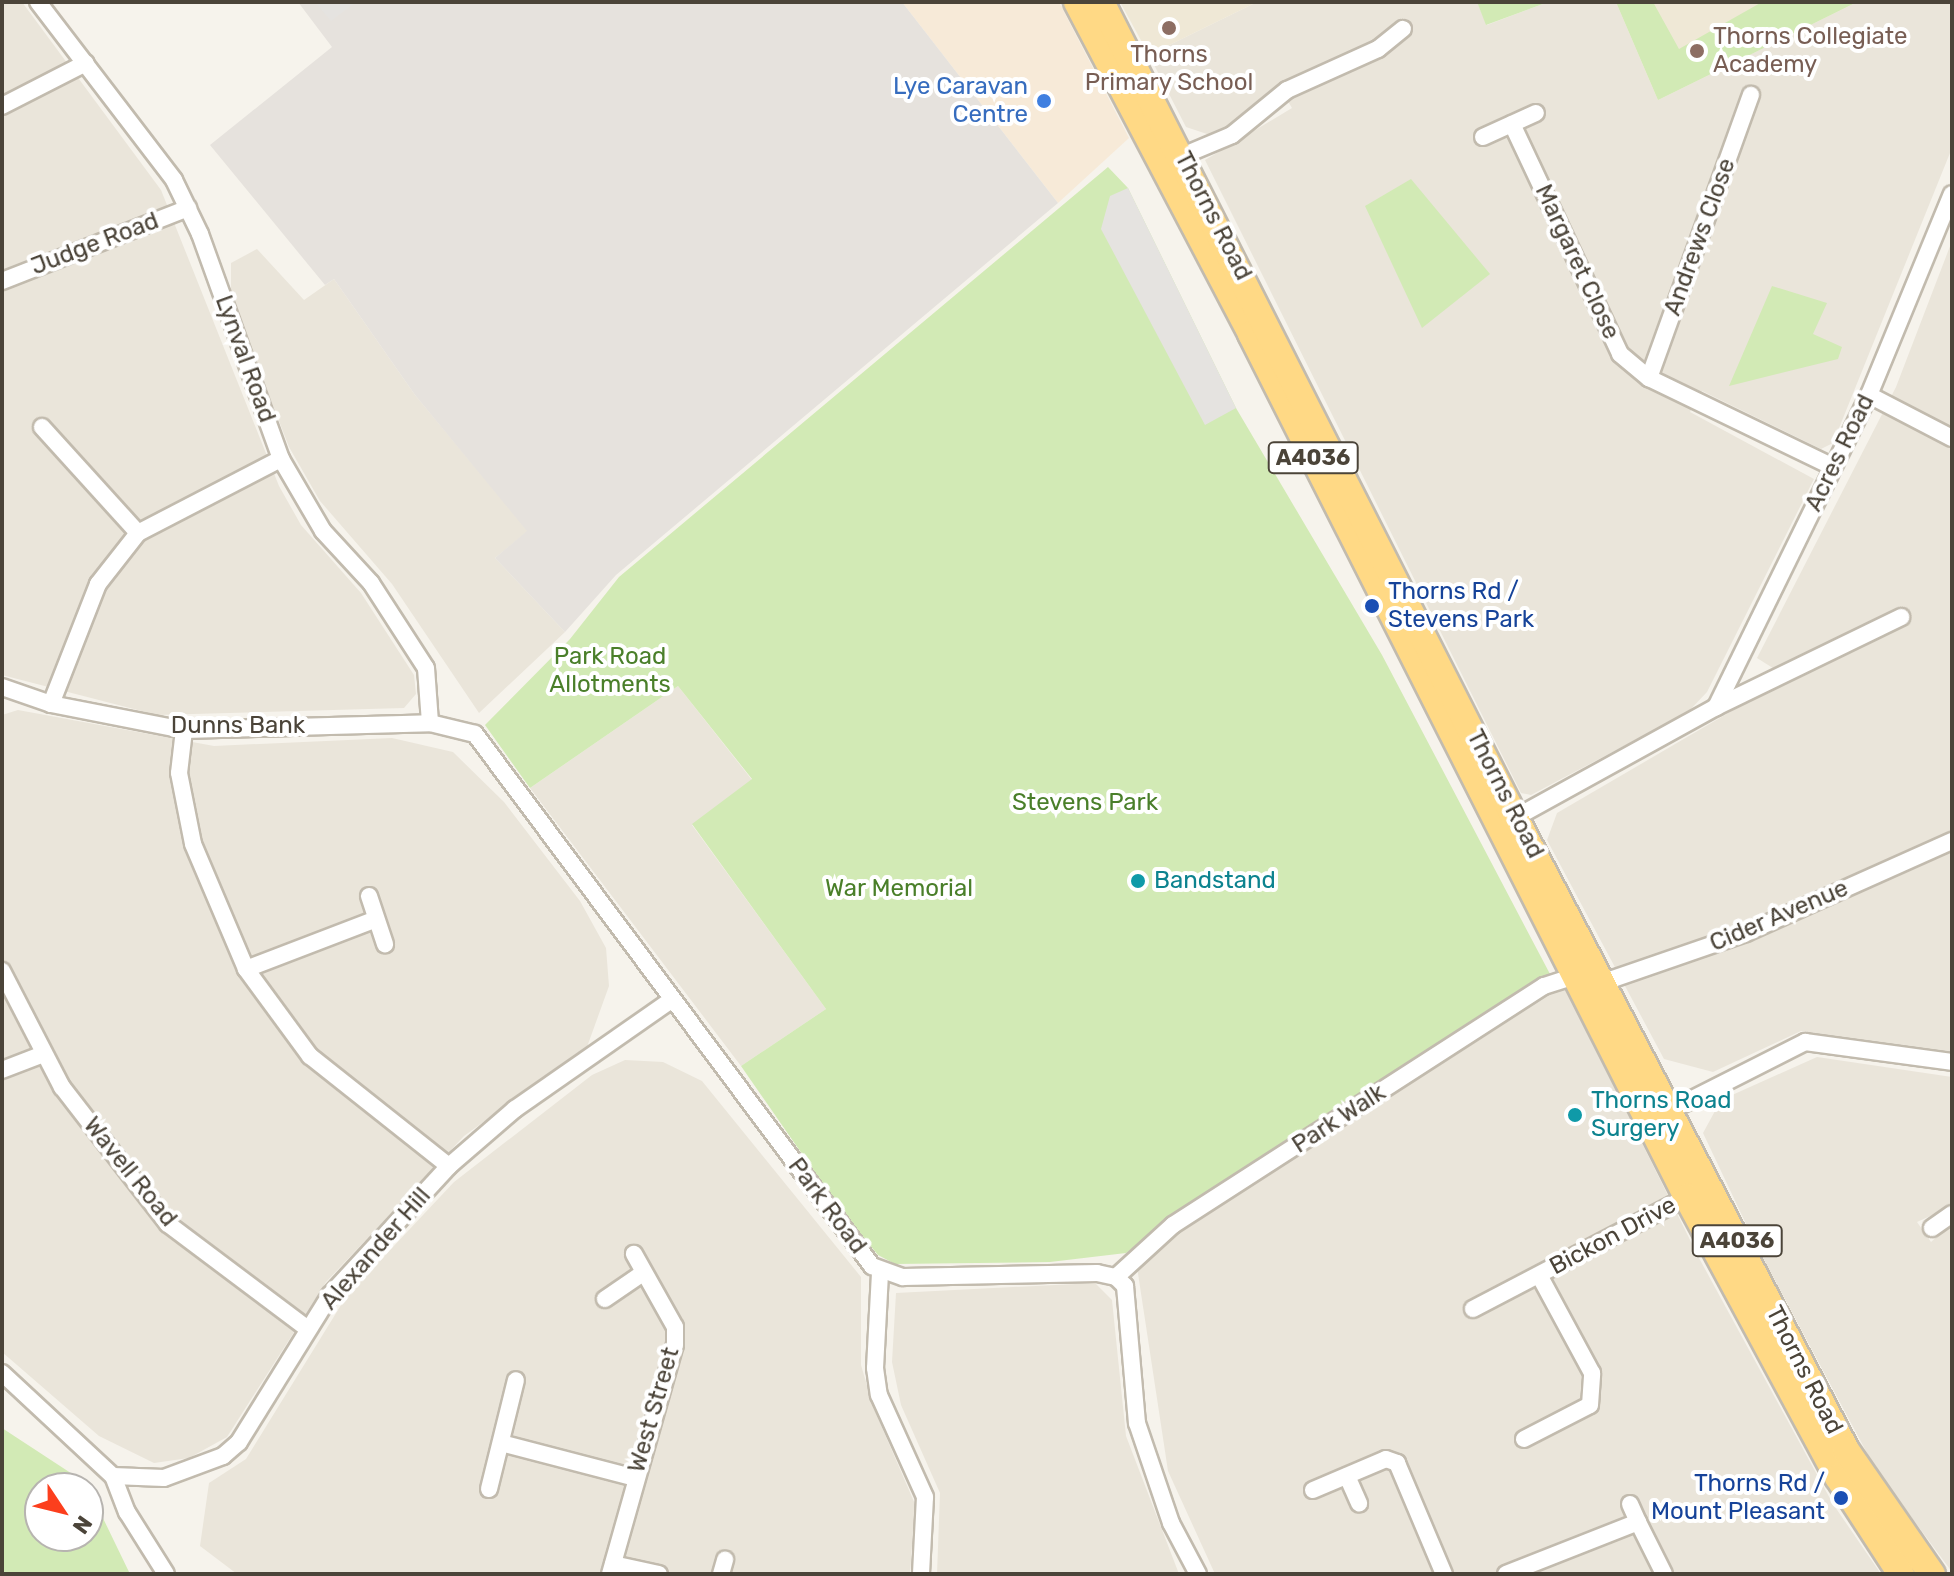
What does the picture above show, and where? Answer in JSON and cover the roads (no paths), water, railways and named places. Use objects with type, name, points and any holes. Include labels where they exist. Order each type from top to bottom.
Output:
[{"type":"highway","name":"Thorns Road","points":[[1077,2],[1251,334],[1572,977],[1687,1197],[1838,1477],[1901,1574]]},
{"type":"highway","name":"Thorns Road","points":[[1101,2],[1182,156],[1515,818],[1604,982],[1846,1450],[1932,1574]]},
{"type":"street","name":"Lynval Road","points":[[38,2],[174,180],[188,208],[281,459],[323,531],[371,583],[426,668],[430,723]]},
{"type":"street","points":[[1182,156],[1232,135],[1287,90],[1378,49],[1403,29]]},
{"type":"street","points":[[2,106],[86,63]]},
{"type":"street","name":"Andrews Close","points":[[1649,378],[1751,95]]},
{"type":"street","points":[[1483,137],[1536,113]]},
{"type":"street","name":"Margaret Close","points":[[1512,124],[1620,354],[1649,378],[1833,467]]},
{"type":"street","name":"Acres Road","points":[[1716,707],[1869,395],[1952,194]]},
{"type":"street","name":"Judge Road","points":[[2,281],[188,208]]},
{"type":"street","points":[[1869,395],[1952,438]]},
{"type":"street","points":[[42,427],[138,533]]},
{"type":"street","points":[[51,704],[98,584],[138,533],[281,459]]},
{"type":"street","points":[[1515,818],[1716,707],[1901,617]]},
{"type":"street","name":"Dunns Bank","points":[[2,687],[51,704],[184,730],[430,723]]},
{"type":"street","name":"Park Road","points":[[430,723],[475,734],[671,1000],[880,1273],[1097,1273],[1116,1277]]},
{"type":"street","points":[[184,730],[179,773],[193,844],[246,969],[310,1056],[449,1166]]},
{"type":"street","name":"Cider Avenue","points":[[1604,982],[1746,933],[1952,841]]},
{"type":"street","points":[[369,896],[385,944]]},
{"type":"street","points":[[246,969],[376,919]]},
{"type":"street","name":"Wavell Road","points":[[2,971],[41,1055],[168,1224],[308,1329]]},
{"type":"street","name":"Park Walk","points":[[1116,1277],[1173,1225],[1544,986],[1572,977]]},
{"type":"street","name":"Alexander Hill","points":[[113,1476],[164,1478],[223,1456],[239,1442],[330,1295],[449,1166],[515,1109],[671,1000]]},
{"type":"street","points":[[1669,1111],[1805,1042],[1952,1062]]},
{"type":"street","points":[[2,1070],[41,1055]]},
{"type":"street","name":"Bickon Drive","points":[[1473,1309],[1687,1197]]},
{"type":"street","points":[[1932,1228],[1952,1214]]},
{"type":"street","name":"West Street","points":[[611,1569],[675,1345],[675,1327],[634,1254]]},
{"type":"street","points":[[605,1299],[643,1273]]},
{"type":"street","points":[[880,1273],[877,1381],[925,1497],[921,1574]]},
{"type":"street","name":"Bickon Drive","points":[[1524,1439],[1590,1405],[1592,1373],[1539,1275]]},
{"type":"street","points":[[1116,1277],[1125,1286],[1137,1423],[1171,1523],[1198,1574]]},
{"type":"street","points":[[2,1373],[113,1476],[127,1512],[166,1574]]},
{"type":"street","points":[[489,1489],[516,1380]]},
{"type":"street","points":[[501,1443],[635,1478]]},
{"type":"street","points":[[1313,1490],[1386,1459],[1397,1463],[1444,1574]]},
{"type":"street","points":[[1347,1476],[1359,1503]]},
{"type":"street","points":[[1630,1504],[1664,1574]]},
{"type":"street","points":[[1506,1574],[1638,1522]]},
{"type":"street","points":[[611,1569],[659,1574]]},
{"type":"place","name":"Thorns Primary School","points":[[1169,28]]},
{"type":"place","name":"Thorns Collegiate Academy","points":[[1697,51]]},
{"type":"place","name":"Lye Caravan Centre","points":[[1044,101]]},
{"type":"place","name":"Thorns Rd / Stevens Park","points":[[1372,606]]},
{"type":"place","name":"Bandstand","points":[[1138,881]]},
{"type":"place","name":"Thorns Road Surgery","points":[[1575,1115]]},
{"type":"place","name":"Thorns Rd / Mount Pleasant","points":[[1841,1498]]},
{"type":"park label","name":"Park Road Allotments","points":[[610,671]]},
{"type":"park label","name":"Stevens Park","points":[[1085,803]]},
{"type":"park label","name":"War Memorial","points":[[899,889]]}]
